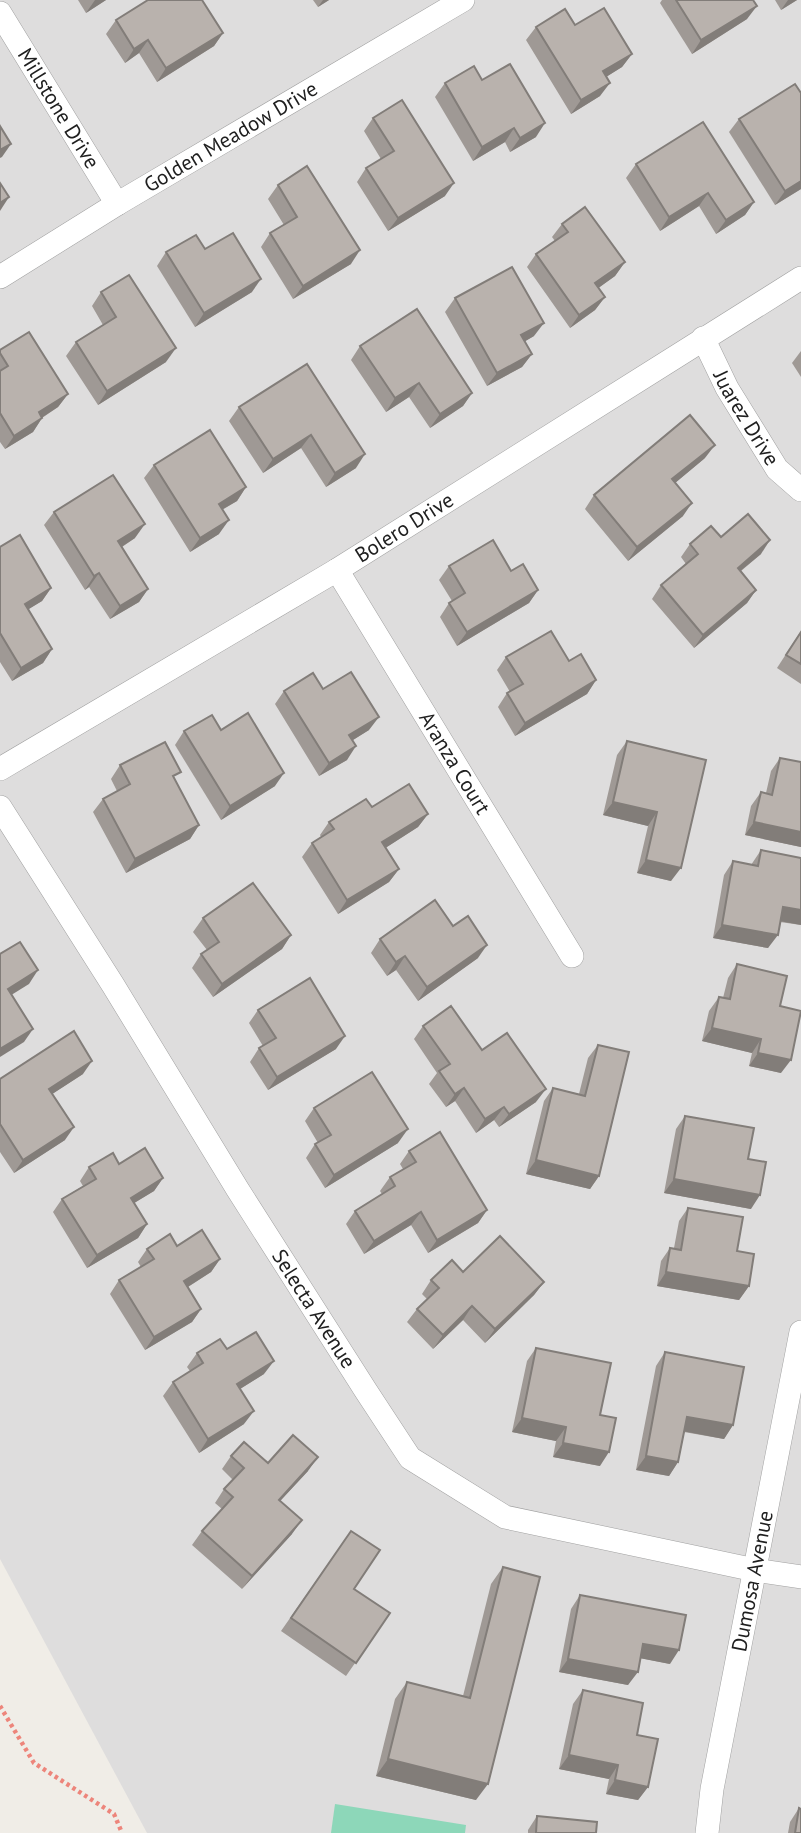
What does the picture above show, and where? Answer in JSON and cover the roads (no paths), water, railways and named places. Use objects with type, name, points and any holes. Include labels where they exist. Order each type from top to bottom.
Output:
[{"type":"street","name":"Golden Meadow Drive","points":[[0,277],[117,204],[463,0]]},
{"type":"street","name":"Millstone Drive","points":[[0,13],[117,204]]},
{"type":"street","name":"Bolero Drive","points":[[0,769],[337,570],[801,278]]},
{"type":"street","name":"Juarez Drive","points":[[703,338],[727,388],[777,469],[801,490]]},
{"type":"street","name":"Aranza Court","points":[[337,570],[572,956]]},
{"type":"street","name":"Selecta Avenue","points":[[0,807],[266,1234],[410,1458],[505,1517],[755,1570],[801,1577]]},
{"type":"street","name":"Dumosa Avenue","points":[[707,1833],[712,1789],[801,1332]]}]
